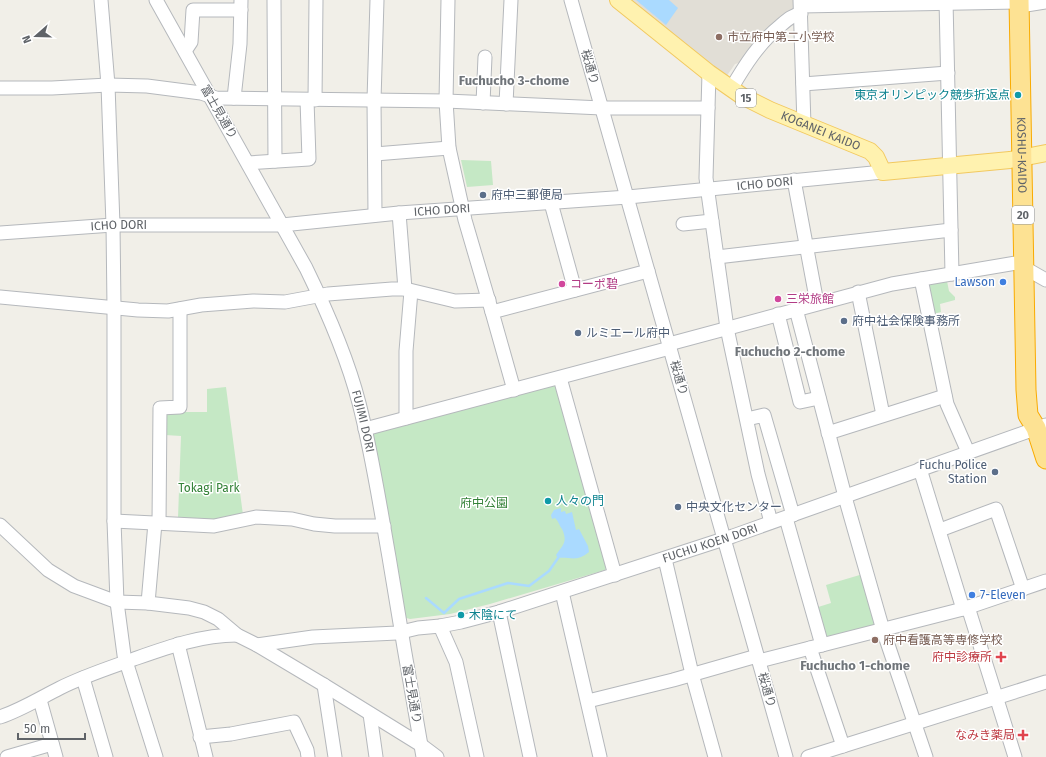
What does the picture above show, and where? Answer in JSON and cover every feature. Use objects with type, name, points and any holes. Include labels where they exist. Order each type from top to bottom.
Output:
[{"type":"highway","name":"KOSHU-KAIDO","points":[[1027,2],[1033,156],[1034,273],[1026,390],[1028,415],[1041,426],[1046,459]]},
{"type":"main road","name":"KOGANEI KAIDO","points":[[618,0],[731,89],[770,110],[870,151],[876,156],[883,172]]},
{"type":"main road","points":[[883,172],[1033,156]]},
{"type":"street","points":[[101,0],[108,85],[113,225],[114,521],[117,602],[124,655],[156,757]]},
{"type":"street","name":"富士見通り","points":[[156,0],[282,225]]},
{"type":"street","points":[[274,0],[276,99],[275,161]]},
{"type":"street","points":[[248,163],[309,159],[316,0]]},
{"type":"street","points":[[375,215],[374,100],[377,0]]},
{"type":"street","points":[[448,0],[446,101],[449,148],[463,208],[514,390]]},
{"type":"street","points":[[506,104],[511,0]]},
{"type":"street","name":"桜通り","points":[[571,0],[786,757]]},
{"type":"street","points":[[731,89],[749,59],[768,35],[794,15],[801,7],[869,2],[1027,2]]},
{"type":"street","points":[[946,2],[952,274]]},
{"type":"street","points":[[185,51],[191,42],[193,10],[241,5],[240,44],[234,98]]},
{"type":"street","points":[[801,7],[804,125]]},
{"type":"street","points":[[483,103],[485,57]]},
{"type":"street","points":[[709,73],[707,189],[727,328],[758,474],[771,522]]},
{"type":"street","points":[[803,84],[948,74]]},
{"type":"street","points":[[0,88],[52,88],[108,85],[147,86],[200,93],[216,98],[446,101],[602,108],[708,108]]},
{"type":"street","points":[[375,154],[449,148]]},
{"type":"street","name":"ICHO DORI","points":[[0,232],[113,225],[282,225],[375,215],[628,197],[883,172]]},
{"type":"street","points":[[794,180],[817,303]]},
{"type":"street","points":[[550,203],[576,290]]},
{"type":"street","points":[[400,213],[408,290],[406,418]]},
{"type":"street","points":[[683,224],[712,221]]},
{"type":"street","name":"FUJIMI DORI","points":[[282,225],[320,296],[340,345],[359,402],[384,526],[402,631]]},
{"type":"street","points":[[717,256],[951,230]]},
{"type":"street","points":[[365,429],[560,378],[727,328],[892,284],[1016,263],[1034,273]]},
{"type":"street","points":[[0,297],[138,310],[168,311],[201,305],[253,301],[285,302],[335,293],[392,289],[408,290],[455,301],[490,306],[576,290],[648,272]]},
{"type":"street","points":[[921,279],[947,404],[968,452]]},
{"type":"street","points":[[858,292],[883,415]]},
{"type":"street","points":[[148,602],[157,523],[160,408],[180,407],[180,309]]},
{"type":"street","points":[[796,309],[828,432],[883,630],[926,757]]},
{"type":"street","points":[[778,314],[800,402],[819,398]]},
{"type":"street","points":[[560,378],[615,575]]},
{"type":"street","points":[[828,432],[945,396]]},
{"type":"street","points":[[747,419],[764,415],[789,516],[816,646],[843,746]]},
{"type":"street","name":"FUCHU KOEN DORI","points":[[257,645],[313,637],[390,634],[418,628],[440,626],[499,612],[724,539],[1041,426]]},
{"type":"street","points":[[920,470],[1015,757]]},
{"type":"street","points":[[940,530],[996,508],[1023,589]]},
{"type":"street","points":[[114,521],[214,526],[256,518],[292,519],[314,524],[335,526],[384,526]]},
{"type":"street","points":[[0,525],[48,570],[74,586],[117,602],[148,602],[189,608],[204,612],[218,619],[237,635],[257,645],[324,685],[370,714],[422,751],[437,757]]},
{"type":"street","points":[[665,559],[692,674],[715,757]]},
{"type":"street","points":[[588,701],[692,674],[883,630],[965,608],[1046,581]]},
{"type":"street","points":[[562,592],[600,757]]},
{"type":"street","points":[[499,612],[530,757]]},
{"type":"street","points":[[440,626],[456,662],[478,757]]},
{"type":"street","name":"富士見通り","points":[[402,631],[422,751]]},
{"type":"street","points":[[0,717],[40,700],[83,678],[127,661],[178,644],[217,635],[237,635]]},
{"type":"street","points":[[178,644],[206,757]]},
{"type":"street","points":[[83,678],[106,757]]},
{"type":"street","points":[[808,757],[1046,682]]},
{"type":"street","points":[[324,685],[335,757]]},
{"type":"street","points":[[7,757],[54,751],[40,700]]},
{"type":"street","points":[[370,714],[376,757]]},
{"type":"street","points":[[200,737],[231,734],[294,722],[308,757]]},
{"type":"shaded area","name":"市立府中第二小学校","points":[[628,0],[795,0],[796,8],[742,62],[735,64],[726,77]]},
{"type":"green space","points":[[461,160],[491,161],[493,185],[467,187]]},
{"type":"green space","points":[[947,281],[949,291],[955,297],[955,300],[940,304],[941,312],[933,314],[927,283]]},
{"type":"green space","name":"府中公園","points":[[557,384],[608,564],[605,570],[490,604],[450,614],[410,619],[403,617],[371,434],[373,430]]},
{"type":"green space","name":"Tokagi Park","points":[[226,387],[243,515],[214,521],[178,518],[181,436],[165,435],[165,412],[207,412],[207,389]]},
{"type":"green space","points":[[863,574],[877,624],[875,627],[827,640],[815,608],[831,603],[826,585]]},
{"type":"water","points":[[636,0],[669,0],[678,8],[666,25]]},
{"type":"water","points":[[561,508],[561,512],[565,511],[566,514],[572,512],[576,530],[579,529],[588,546],[589,552],[581,557],[558,558],[556,555],[563,546],[565,537],[558,522],[555,518],[552,519],[551,515],[554,510]]},
{"type":"waterway","points":[[426,598],[444,613],[459,599],[508,583],[529,586],[549,571],[558,558]]},
{"type":"place","name":"市立府中第二小学校","points":[[719,37]]},
{"type":"place","name":"東京オリンピック競歩折返点","points":[[1018,95]]},
{"type":"place","name":"府中三郵便局","points":[[483,195]]},
{"type":"place","name":"Lawson","points":[[1003,282]]},
{"type":"place","name":"コーポ碧","points":[[562,284]]},
{"type":"place","name":"三栄旅館","points":[[778,299]]},
{"type":"place","name":"府中社会保険事務所","points":[[844,321]]},
{"type":"place","name":"ルミエール府中","points":[[578,333]]},
{"type":"place","name":"Fuchu Police Station","points":[[995,472]]},
{"type":"place","name":"人々の門","points":[[548,501]]},
{"type":"place","name":"中央文化センター","points":[[678,507]]},
{"type":"place","name":"7-Eleven","points":[[972,595]]},
{"type":"place","name":"木陰にて","points":[[461,615]]},
{"type":"place","name":"府中看護高等専修学校","points":[[875,640]]},
{"type":"place","name":"府中診療所","points":[[1001,657]]},
{"type":"place","name":"なみき薬局","points":[[1023,735]]},
{"type":"district","name":"Fuchucho 3-chome","points":[[514,80]]},
{"type":"district","name":"Fuchucho 2-chome","points":[[790,351]]},
{"type":"district","name":"Fuchucho 1-chome","points":[[855,665]]}]
